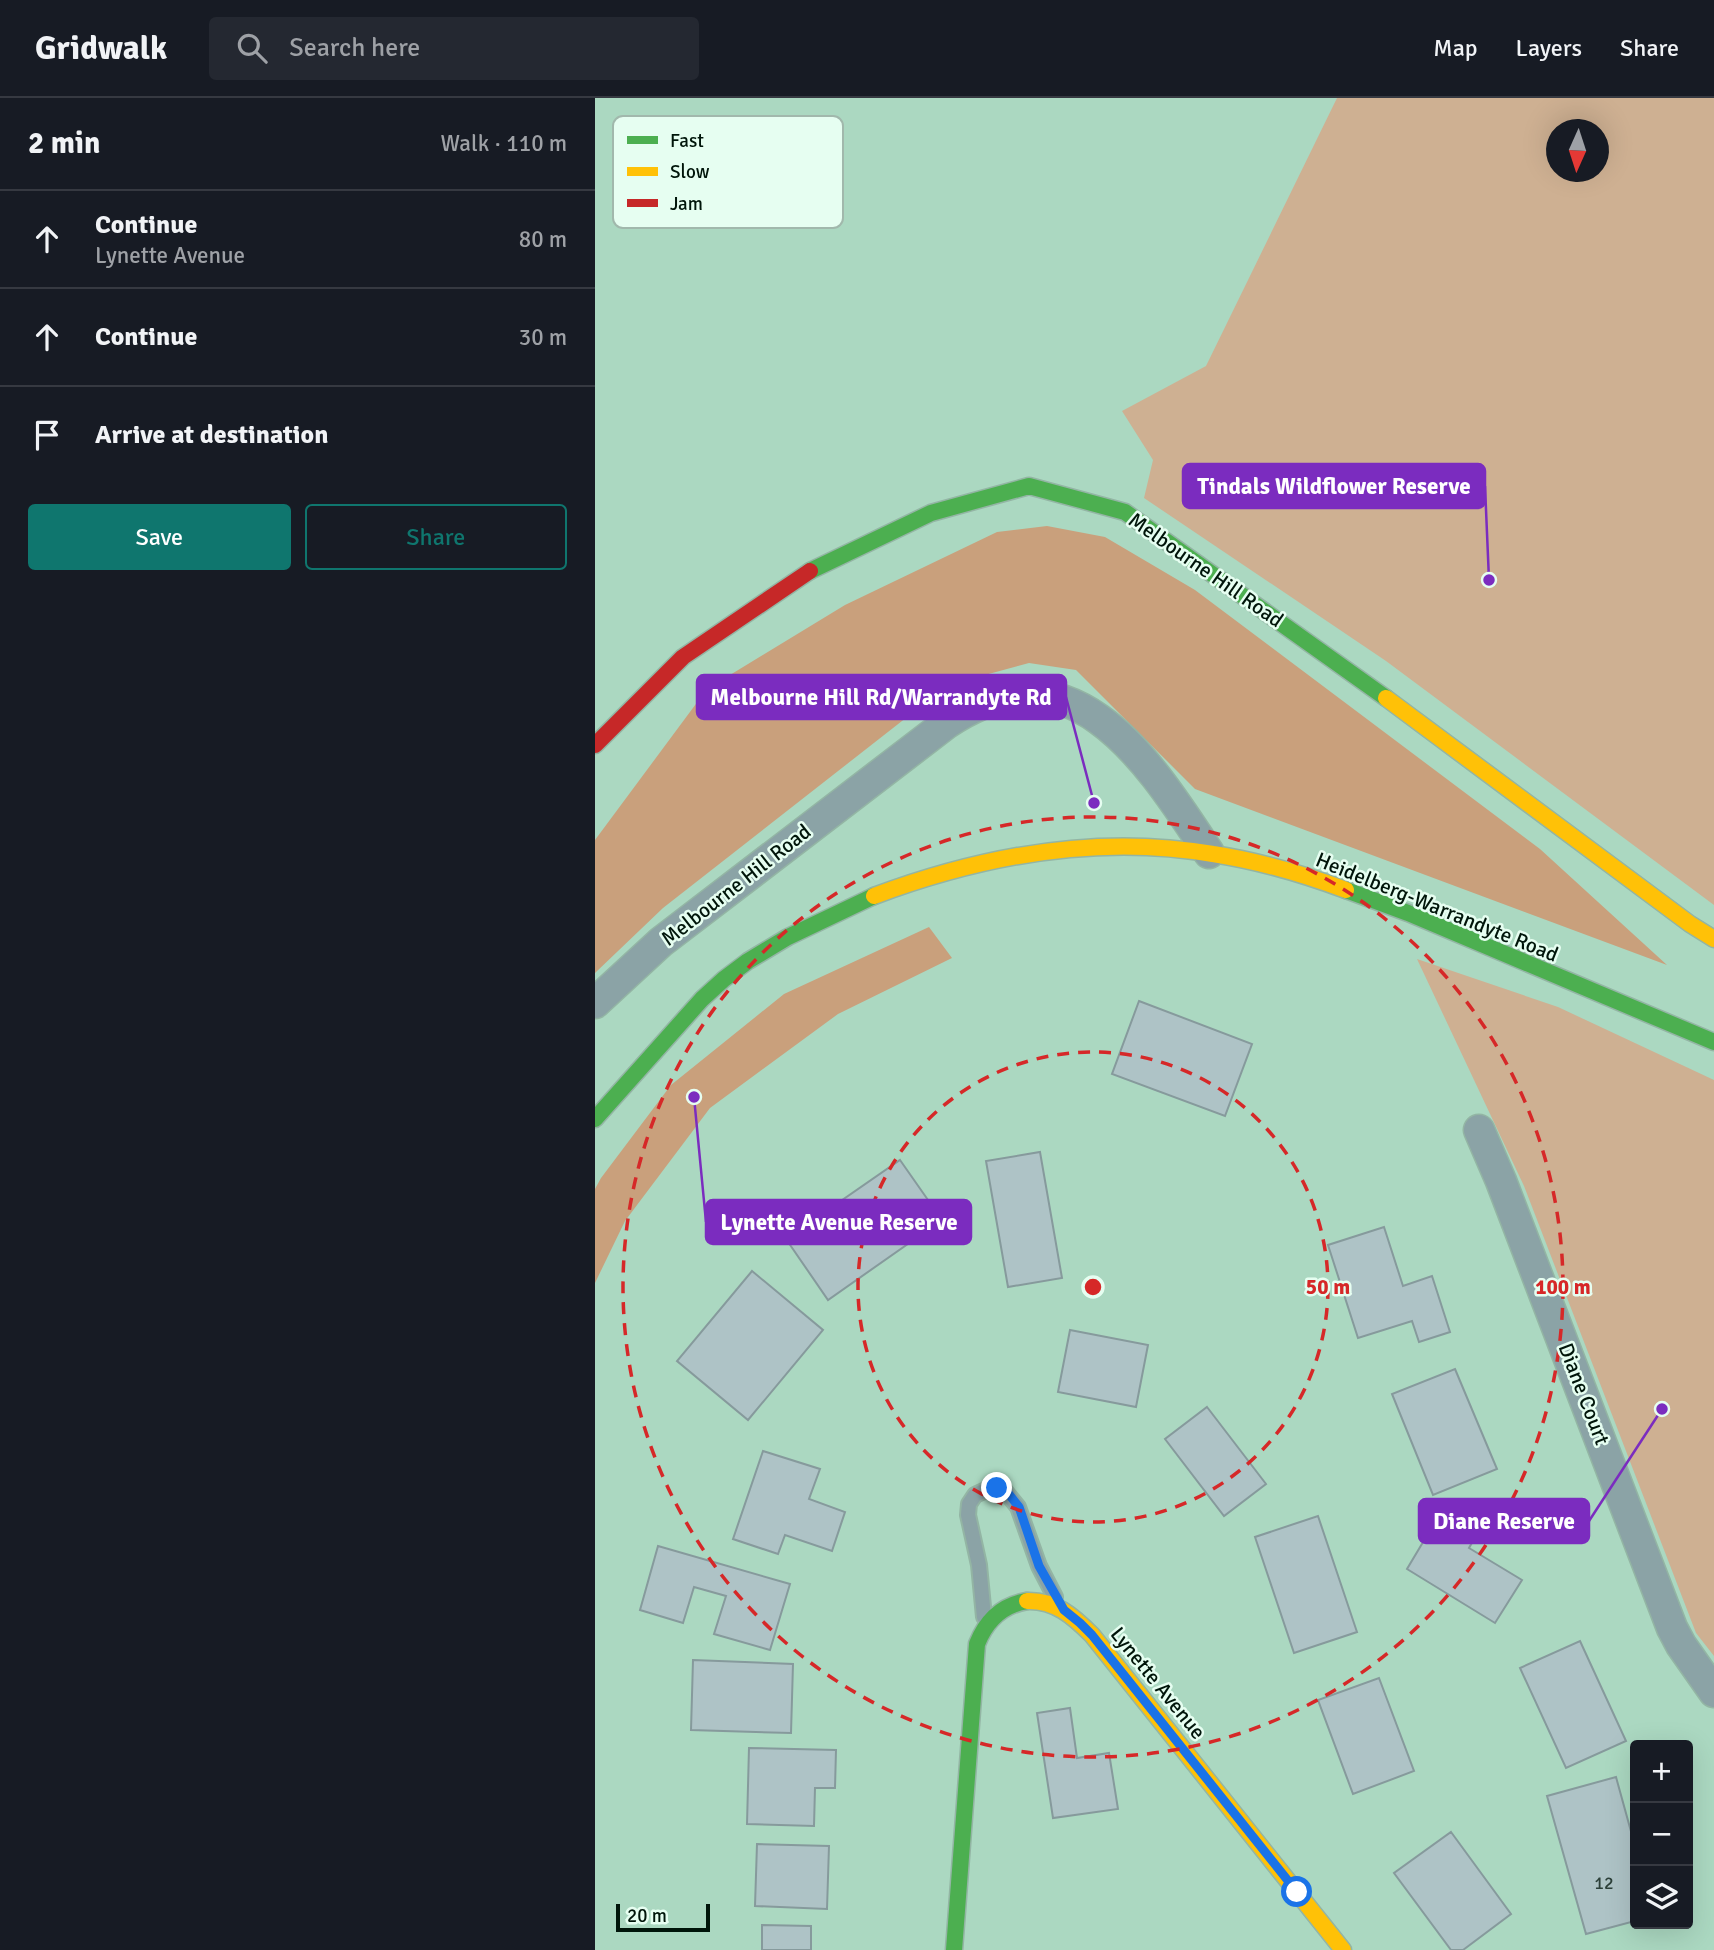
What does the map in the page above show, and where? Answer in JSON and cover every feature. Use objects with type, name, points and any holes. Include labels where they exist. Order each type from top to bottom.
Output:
[{"type":"street","name":"Melbourne Hill Road","points":[[595,745],[684,657],[809,571],[931,513],[1029,486],[1125,512],[1364,681],[1690,924],[1714,939]]},
{"type":"street","name":"Melbourne Hill Road","points":[[595,1003],[661,942],[947,723],[964,712],[1002,696],[1032,693],[1055,697],[1077,706],[1104,725],[1125,742],[1162,782],[1209,853]]},
{"type":"street","name":"Heidelberg-Warrandyte Road","points":[[595,1119],[711,989],[760,954],[794,934],[838,911],[925,877],[993,860],[1060,850],[1153,848],[1209,853],[1275,867],[1357,893],[1714,1042]]},
{"type":"street","name":"Diane Court","points":[[1479,1130],[1672,1628],[1714,1692]]},
{"type":"street","name":"Lynette Avenue","points":[[984,1626],[996,1612],[1019,1602],[1044,1601],[1064,1610],[1080,1623],[1128,1679],[1343,1950]]},
{"type":"street","points":[[954,1950],[975,1654],[984,1626]]},
{"type":"lane","points":[[984,1626],[978,1565],[968,1515],[969,1504],[975,1495],[990,1488],[1005,1491],[1016,1503],[1039,1566],[1064,1610]]},
{"type":"shaded area","points":[[1337,98],[1714,98],[1714,905],[1386,661],[1144,498],[1153,460],[1122,411],[1206,366]]},
{"type":"shaded area","points":[[1047,526],[1105,537],[1195,590],[1540,849],[1667,965],[1195,789],[1076,670],[1029,663],[948,685],[663,908],[595,973],[595,840],[707,689],[845,605],[997,532]]},
{"type":"shaded area","points":[[929,927],[952,958],[838,1014],[710,1108],[625,1221],[595,1283],[595,1189],[671,1085],[784,994]]},
{"type":"shaded area","points":[[1417,959],[1558,1007],[1714,1080],[1714,1656],[1696,1633],[1524,1186]]},
{"type":"building","points":[[1139,1001],[1252,1044],[1225,1116],[1112,1074]]},
{"type":"building","points":[[1040,1152],[1062,1278],[1008,1287],[986,1161]]},
{"type":"building","points":[[900,1160],[942,1220],[828,1300],[786,1239]]},
{"type":"building","points":[[1384,1227],[1403,1286],[1432,1276],[1450,1332],[1419,1342],[1412,1321],[1358,1338],[1328,1245]]},
{"type":"building","points":[[752,1271],[823,1330],[748,1420],[677,1361]]},
{"type":"building","points":[[1070,1330],[1148,1345],[1136,1407],[1058,1392]]},
{"type":"building","points":[[1455,1369],[1497,1469],[1433,1495],[1392,1394]]},
{"type":"building","points":[[1207,1407],[1266,1484],[1224,1516],[1165,1439]]},
{"type":"building","points":[[763,1451],[820,1469],[809,1499],[845,1512],[832,1551],[785,1535],[778,1554],[733,1539]]},
{"type":"building","points":[[1441,1512],[1477,1534],[1469,1548],[1522,1580],[1495,1623],[1407,1569]]},
{"type":"building","points":[[1318,1516],[1357,1632],[1294,1653],[1255,1537]]},
{"type":"building","points":[[658,1546],[790,1584],[770,1650],[714,1634],[726,1596],[694,1587],[683,1623],[640,1610]]},
{"type":"building","points":[[1580,1641],[1626,1741],[1566,1768],[1520,1668]]},
{"type":"building","points":[[693,1660],[793,1664],[791,1733],[691,1730]]},
{"type":"building","points":[[1379,1678],[1414,1771],[1353,1794],[1318,1700]]},
{"type":"building","points":[[1070,1708],[1077,1758],[1109,1753],[1118,1809],[1053,1818],[1037,1713]]},
{"type":"building","points":[[749,1748],[836,1750],[835,1788],[815,1788],[814,1826],[747,1824]]},
{"type":"building","points":[[1616,1777],[1630,1828],[1630,1922],[1586,1934],[1547,1796]]},
{"type":"building","points":[[1451,1832],[1511,1914],[1463,1950],[1451,1950],[1394,1873]]},
{"type":"building","points":[[757,1844],[829,1846],[827,1909],[755,1906]]},
{"type":"building","points":[[762,1925],[811,1926],[811,1950],[762,1950]]},
{"type":"traffic: fast","points":[[810,571],[931,513],[1029,486],[1125,512],[1386,698]]},
{"type":"traffic: fast","points":[[1346,890],[1408,913],[1714,1042]]},
{"type":"traffic: fast","points":[[595,1119],[702,999],[724,979],[788,937],[874,896]]},
{"type":"traffic: fast","points":[[954,1950],[977,1644],[996,1615],[1010,1606],[1027,1601]]},
{"type":"traffic: slow","points":[[1386,698],[1690,924],[1714,939]]},
{"type":"traffic: slow","points":[[874,896],[956,870],[998,860],[1041,852],[1127,846],[1170,848],[1230,857],[1281,869],[1346,890]]},
{"type":"traffic: slow","points":[[1027,1601],[1046,1603],[1063,1610],[1092,1635],[1343,1950]]},
{"type":"traffic: jam","points":[[595,745],[683,657],[810,571]]},
{"type":"place","name":"Tindals Wildflower Reserve","points":[[1489,580]]},
{"type":"place","name":"Melbourne Hill Rd/Warrandyte Rd","points":[[1094,803]]},
{"type":"place","name":"Lynette Avenue Reserve","points":[[694,1097]]},
{"type":"place","name":"Diane Reserve","points":[[1662,1409]]},
{"type":"route","points":[[997,1488],[1008,1493],[1019,1507],[1039,1566],[1064,1610],[1092,1635],[1135,1687],[1297,1892]]}]
